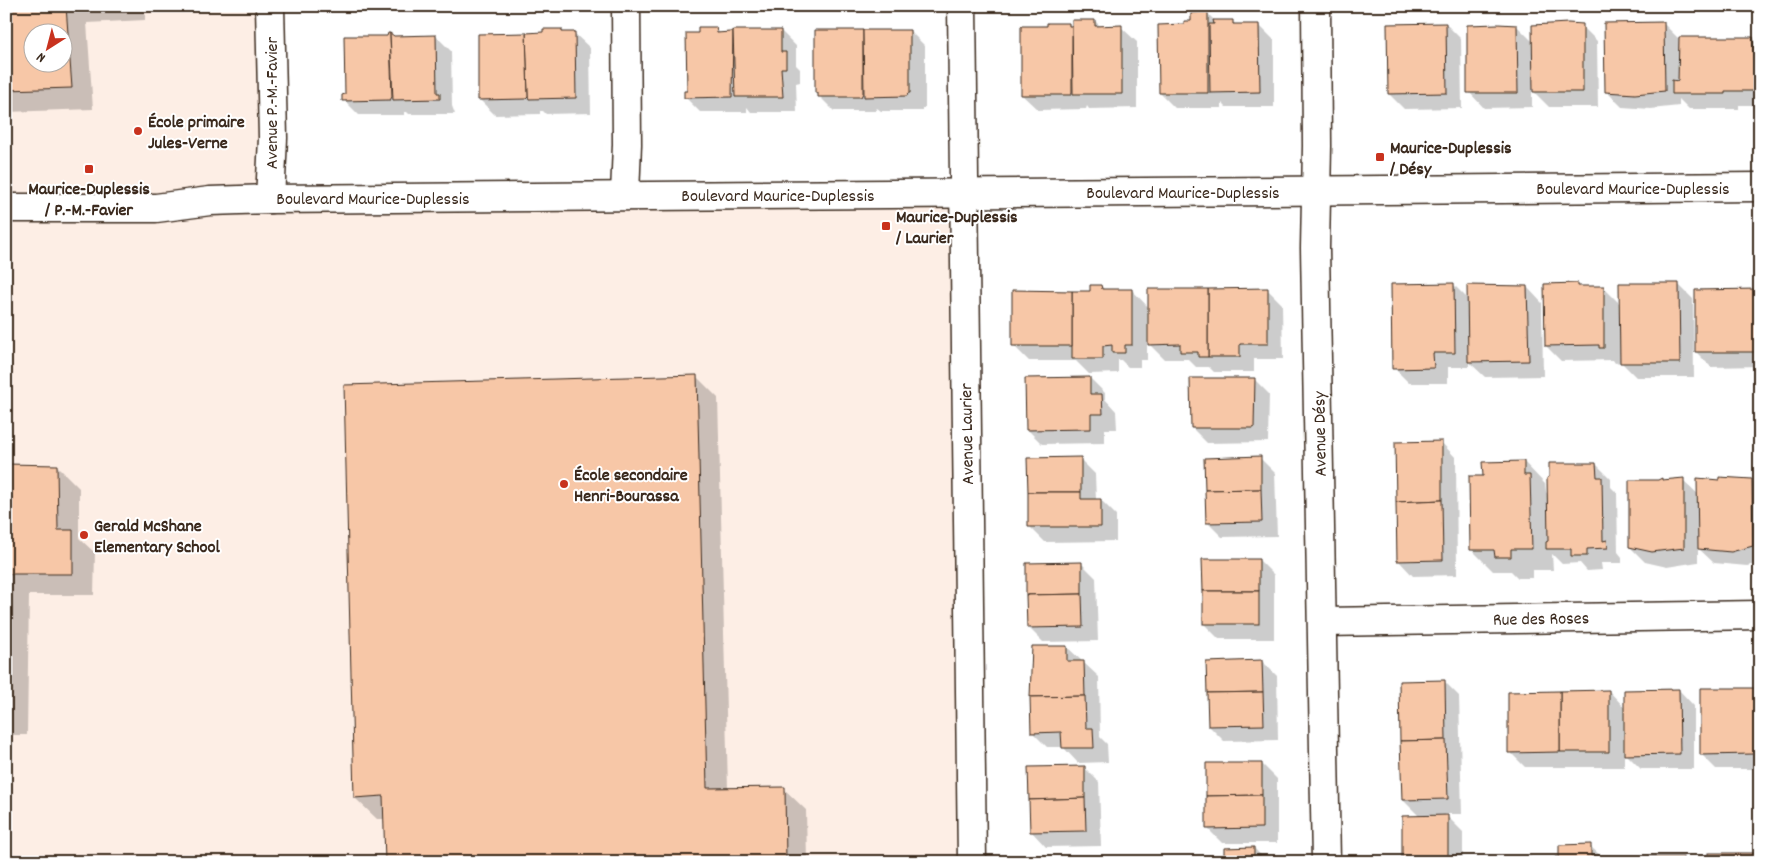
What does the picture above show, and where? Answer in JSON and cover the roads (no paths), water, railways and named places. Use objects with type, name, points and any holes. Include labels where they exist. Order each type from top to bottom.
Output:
[{"type":"street","name":"Avenue P.-M.-Favier","points":[[270,6],[273,138],[270,199]]},
{"type":"street","points":[[625,195],[628,144],[626,6]]},
{"type":"street","name":"Avenue Laurier","points":[[962,6],[972,862]]},
{"type":"street","name":"Avenue Désy","points":[[1316,6],[1317,190],[1315,248],[1326,862]]},
{"type":"street","name":"Boulevard Maurice-Duplessis","points":[[6,208],[156,208],[210,201],[270,199],[1760,187]]},
{"type":"street","name":"Rue des Roses","points":[[1323,622],[1760,615]]},
{"type":"place","name":"École primaire Jules-Verne","points":[[138,131]]},
{"type":"place","name":"Maurice-Duplessis / Désy","points":[[1380,157]]},
{"type":"place","name":"Maurice-Duplessis / P.-M.-Favier","points":[[89,169]]},
{"type":"place","name":"Maurice-Duplessis / Laurier","points":[[886,226]]},
{"type":"place","name":"École secondaire Henri-Bourassa","points":[[564,484]]},
{"type":"place","name":"Gerald McShane Elementary School","points":[[84,535]]}]
